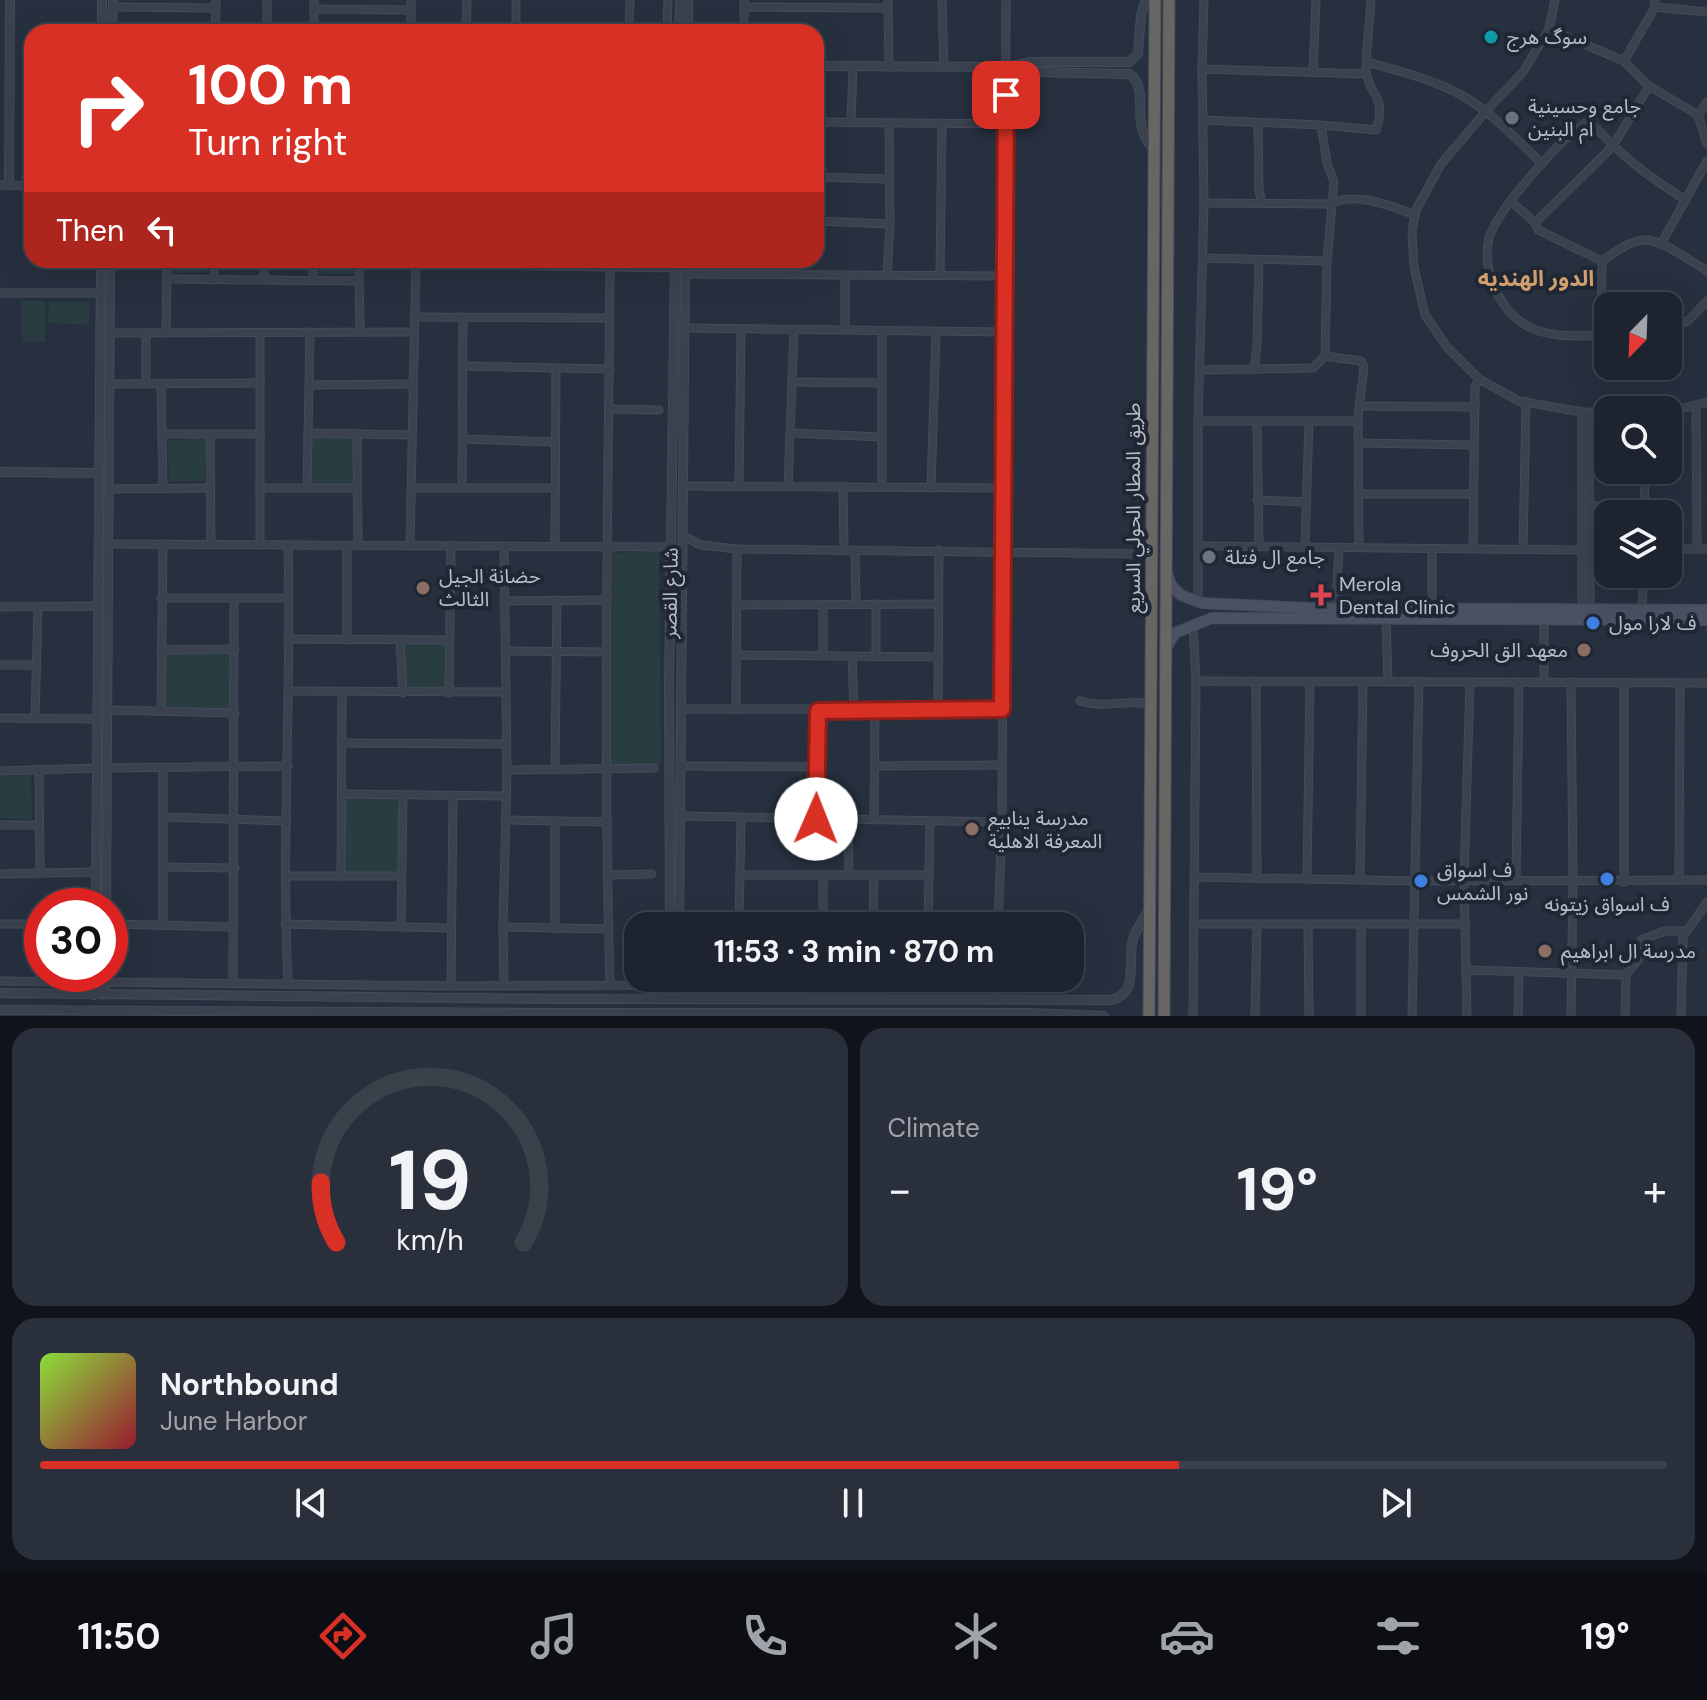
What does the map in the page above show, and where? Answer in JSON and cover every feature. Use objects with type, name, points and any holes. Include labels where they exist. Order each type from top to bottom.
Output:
[{"type":"highway","name":"طريق المطار الحولي السريع","points":[[1149,1016],[1155,0]]},
{"type":"highway","name":"طريق المطار الحولي السريع","points":[[1164,1016],[1169,0]]},
{"type":"main road","points":[[1166,570],[1171,585],[1181,595],[1201,603],[1386,618],[1707,620]]},
{"type":"main road","points":[[1165,651],[1170,637],[1212,618],[1320,613],[1336,608],[1707,610]]},
{"type":"street","points":[[5,185],[5,14],[10,0]]},
{"type":"street","points":[[102,0],[102,24]]},
{"type":"street","points":[[267,0],[267,24]]},
{"type":"street","points":[[411,0],[411,24]]},
{"type":"street","points":[[466,24],[467,0]]},
{"type":"street","points":[[516,0],[516,24]]},
{"type":"street","points":[[629,24],[630,0]]},
{"type":"street","points":[[667,24],[668,0]]},
{"type":"street","points":[[679,24],[680,0]]},
{"type":"street","points":[[688,0],[688,24]]},
{"type":"street","points":[[942,0],[944,67]]},
{"type":"street","points":[[999,912],[1002,822],[1006,0]]},
{"type":"street","points":[[824,66],[1006,67],[1032,62],[1132,61],[1138,54],[1141,15],[1146,0]]},
{"type":"street","points":[[1201,603],[1198,596],[1198,421],[1204,203],[1204,0]]},
{"type":"street","points":[[1313,72],[1316,0]]},
{"type":"street","points":[[1203,120],[1376,130],[1380,118],[1379,99],[1366,74],[1371,0]]},
{"type":"street","points":[[1555,0],[1549,29],[1523,72],[1441,164],[1414,215],[1414,267],[1425,315],[1447,347],[1479,379],[1526,402],[1594,412]]},
{"type":"street","points":[[744,24],[744,3],[888,4],[889,67]]},
{"type":"street","points":[[1624,61],[1655,3],[1707,12]]},
{"type":"street","points":[[112,24],[113,4],[216,4],[215,24]]},
{"type":"street","points":[[314,4],[411,10]]},
{"type":"street","points":[[1549,29],[1624,61],[1649,86],[1698,115],[1707,144]]},
{"type":"street","points":[[1367,62],[1413,75],[1460,94],[1486,111],[1542,164]]},
{"type":"street","points":[[851,122],[853,66]]},
{"type":"street","points":[[1006,67],[1031,72],[1130,74],[1139,86],[1141,132],[1155,150]]},
{"type":"street","points":[[1202,69],[1366,74]]},
{"type":"street","points":[[1535,223],[1613,146],[1649,86]]},
{"type":"street","points":[[1698,115],[1707,102]]},
{"type":"street","points":[[824,122],[1005,124]]},
{"type":"street","points":[[1594,336],[1562,335],[1528,327],[1512,313],[1496,293],[1489,265],[1488,242],[1495,221],[1542,164],[1587,122],[1594,125],[1643,172],[1685,200]]},
{"type":"street","points":[[887,275],[889,123]]},
{"type":"street","points":[[940,275],[942,123]]},
{"type":"street","points":[[1258,123],[1262,204]]},
{"type":"street","points":[[1199,370],[1313,368],[1325,356],[1327,261],[1334,182],[1327,163],[1321,125]]},
{"type":"street","points":[[1661,244],[1707,161]]},
{"type":"street","points":[[824,177],[888,179]]},
{"type":"street","points":[[1204,203],[1332,204],[1348,198],[1370,201],[1414,215]]},
{"type":"street","points":[[1511,201],[1535,223],[1538,230],[1602,261]]},
{"type":"street","points":[[824,221],[890,224]]},
{"type":"street","points":[[1602,261],[1614,252],[1643,240],[1661,244],[1707,271]]},
{"type":"street","points":[[1203,258],[1327,261]]},
{"type":"street","points":[[1254,370],[1259,260]]},
{"type":"street","points":[[1602,261],[1603,292]]},
{"type":"street","points":[[96,888],[97,719],[110,489],[111,333],[103,268]]},
{"type":"street","points":[[102,621],[98,606],[100,293],[108,268]]},
{"type":"street","points":[[166,333],[167,268]]},
{"type":"street","points":[[214,268],[214,280]]},
{"type":"street","points":[[264,268],[264,279]]},
{"type":"street","points":[[313,268],[313,279]]},
{"type":"street","points":[[359,268],[360,332]]},
{"type":"street","points":[[410,546],[416,268]]},
{"type":"street","points":[[610,268],[607,600],[610,985]]},
{"type":"street","name":"شارع القصر","points":[[670,912],[671,547],[679,357],[675,268]]},
{"type":"street","points":[[679,357],[685,328],[685,268]]},
{"type":"street","points":[[743,268],[743,274]]},
{"type":"street","points":[[795,268],[795,275]]},
{"type":"street","points":[[685,274],[1005,276]]},
{"type":"street","points":[[845,275],[845,330]]},
{"type":"street","points":[[167,279],[359,281]]},
{"type":"street","points":[[0,293],[100,293]]},
{"type":"street","points":[[1682,324],[1707,301]]},
{"type":"street","points":[[414,317],[609,318]]},
{"type":"street","points":[[462,488],[463,317]]},
{"type":"street","points":[[685,328],[1004,332]]},
{"type":"street","points":[[739,486],[741,329]]},
{"type":"street","points":[[788,487],[794,330]]},
{"type":"street","points":[[882,331],[882,487]]},
{"type":"street","points":[[260,332],[260,545]]},
{"type":"street","points":[[307,488],[310,332]]},
{"type":"street","points":[[111,333],[414,332]]},
{"type":"street","points":[[931,488],[936,332]]},
{"type":"street","points":[[146,333],[146,384]]},
{"type":"street","points":[[1325,356],[1361,361],[1364,367],[1358,421],[1359,547]]},
{"type":"street","points":[[463,366],[610,369]]},
{"type":"street","points":[[555,547],[556,368]]},
{"type":"street","points":[[1473,548],[1475,387],[1479,379]]},
{"type":"street","points":[[792,382],[882,383]]},
{"type":"street","points":[[110,384],[260,383]]},
{"type":"street","points":[[161,384],[163,487]]},
{"type":"street","points":[[310,385],[413,384]]},
{"type":"street","points":[[678,386],[682,486],[679,912]]},
{"type":"street","points":[[1523,549],[1526,402]]},
{"type":"street","points":[[1682,408],[1707,402]]},
{"type":"street","points":[[1696,405],[1703,466],[1697,549]]},
{"type":"street","points":[[1361,406],[1476,407]]},
{"type":"street","points":[[610,409],[659,410]]},
{"type":"street","points":[[1586,412],[1590,506],[1586,611]]},
{"type":"street","points":[[1586,412],[1582,550],[1586,611]]},
{"type":"street","points":[[1198,421],[1358,421]]},
{"type":"street","points":[[1257,421],[1259,546]]},
{"type":"street","points":[[1305,547],[1309,421]]},
{"type":"street","points":[[308,433],[412,435]]},
{"type":"street","points":[[790,433],[882,437]]},
{"type":"street","points":[[162,434],[260,434]]},
{"type":"street","points":[[210,434],[211,545]]},
{"type":"street","points":[[357,434],[358,546]]},
{"type":"street","points":[[462,439],[554,442]]},
{"type":"street","points":[[1359,443],[1474,445]]},
{"type":"street","points":[[0,472],[99,473]]},
{"type":"street","points":[[682,486],[1002,488]]},
{"type":"street","points":[[843,487],[844,550]]},
{"type":"street","points":[[110,489],[211,488]]},
{"type":"street","points":[[260,488],[357,488]]},
{"type":"street","points":[[412,488],[555,488]]},
{"type":"street","points":[[1359,494],[1473,494]]},
{"type":"street","points":[[1257,500],[1307,502]]},
{"type":"street","points":[[1590,506],[1594,506]]},
{"type":"street","points":[[682,535],[700,545],[737,549],[1151,554]]},
{"type":"street","points":[[109,544],[671,547]]},
{"type":"street","points":[[161,710],[163,544]]},
{"type":"street","points":[[288,545],[285,924],[288,983]]},
{"type":"street","points":[[347,546],[347,640]]},
{"type":"street","points":[[449,693],[451,546]]},
{"type":"street","points":[[504,546],[507,770],[504,986]]},
{"type":"street","points":[[1200,546],[1582,550]]},
{"type":"street","points":[[1336,608],[1339,547]]},
{"type":"street","points":[[1432,548],[1432,609]]},
{"type":"street","points":[[736,710],[737,549]]},
{"type":"street","points":[[1682,549],[1707,549]]},
{"type":"street","points":[[855,550],[856,604]]},
{"type":"street","points":[[938,710],[939,550]]},
{"type":"street","points":[[1642,610],[1643,588]]},
{"type":"street","points":[[161,598],[289,598]]},
{"type":"street","points":[[233,983],[236,767],[234,599]]},
{"type":"street","points":[[555,770],[557,600]]},
{"type":"street","points":[[504,601],[607,600]]},
{"type":"street","points":[[823,604],[823,656]]},
{"type":"street","points":[[876,604],[876,657]]},
{"type":"street","points":[[737,605],[939,604]]},
{"type":"street","points":[[35,719],[38,606]]},
{"type":"street","points":[[0,607],[98,606]]},
{"type":"street","points":[[1386,618],[1388,681]]},
{"type":"street","points":[[1544,619],[1544,682]]},
{"type":"street","points":[[1193,624],[1196,681],[1193,1016]]},
{"type":"street","points":[[102,639],[107,710],[106,888]]},
{"type":"street","points":[[289,639],[450,640]]},
{"type":"street","points":[[400,640],[403,693]]},
{"type":"street","points":[[161,650],[235,649]]},
{"type":"street","points":[[505,651],[607,652]]},
{"type":"street","points":[[736,655],[939,657]]},
{"type":"street","points":[[852,656],[854,711]]},
{"type":"street","points":[[0,665],[37,665]]},
{"type":"street","points":[[669,678],[676,682],[682,679]]},
{"type":"street","points":[[1196,681],[1707,683]]},
{"type":"street","points":[[1256,681],[1257,878]]},
{"type":"street","points":[[1307,878],[1310,681]]},
{"type":"street","points":[[1360,879],[1363,681]]},
{"type":"street","points":[[1412,1016],[1419,681]]},
{"type":"street","points":[[1467,1016],[1464,880],[1470,682]]},
{"type":"street","points":[[1516,879],[1519,682]]},
{"type":"street","points":[[1571,682],[1571,1016]]},
{"type":"street","points":[[1624,682],[1624,882]]},
{"type":"street","points":[[1679,880],[1680,683]]},
{"type":"street","points":[[289,691],[506,692]]},
{"type":"street","points":[[669,693],[676,691],[682,694]]},
{"type":"street","points":[[341,876],[342,693]]},
{"type":"street","points":[[1080,701],[1099,706],[1132,701],[1150,704]]},
{"type":"street","points":[[682,709],[1002,709]]},
{"type":"street","points":[[107,710],[235,713]]},
{"type":"street","points":[[816,819],[818,711]]},
{"type":"street","points":[[874,820],[875,711]]},
{"type":"street","points":[[0,718],[97,719]]},
{"type":"street","points":[[341,743],[506,744]]},
{"type":"street","points":[[875,766],[1002,765]]},
{"type":"street","points":[[107,768],[288,766]]},
{"type":"street","points":[[681,766],[817,767]]},
{"type":"street","points":[[0,771],[97,768]]},
{"type":"street","points":[[163,768],[163,925]]},
{"type":"street","points":[[507,770],[654,768]]},
{"type":"street","points":[[39,770],[40,873]]},
{"type":"street","points":[[342,794],[506,796]]},
{"type":"street","points":[[401,927],[403,795]]},
{"type":"street","points":[[451,986],[453,795]]},
{"type":"street","points":[[680,816],[1002,822]]},
{"type":"street","points":[[164,817],[287,821]]},
{"type":"street","points":[[739,912],[741,819]]},
{"type":"street","points":[[505,820],[607,822]]},
{"type":"street","points":[[848,820],[849,875]]},
{"type":"street","points":[[555,821],[555,929]]},
{"type":"street","points":[[928,912],[930,821]]},
{"type":"street","points":[[0,825],[39,825]]},
{"type":"street","points":[[164,867],[235,868]]},
{"type":"street","points":[[0,874],[96,872]]},
{"type":"street","points":[[607,875],[652,874]]},
{"type":"street","points":[[740,875],[929,875]]},
{"type":"street","points":[[823,875],[823,912]]},
{"type":"street","points":[[873,912],[874,875]]},
{"type":"street","points":[[287,876],[401,876]]},
{"type":"street","points":[[1194,877],[1416,881],[1707,880]]},
{"type":"street","points":[[1104,1016],[393,1012],[52,1014],[0,1008],[0,994],[1110,1000],[1121,997],[1130,984],[1132,941],[1146,915],[1150,898]]},
{"type":"street","points":[[1681,1016],[1682,945],[1687,931],[1707,902]]},
{"type":"street","points":[[0,924],[24,924]]},
{"type":"street","points":[[128,924],[233,927]]},
{"type":"street","points":[[285,924],[450,928]]},
{"type":"street","points":[[1194,924],[1466,924]]},
{"type":"street","points":[[1255,1016],[1257,925]]},
{"type":"street","points":[[1361,925],[1361,1016]]},
{"type":"street","points":[[1308,926],[1309,1016]]},
{"type":"street","points":[[503,927],[608,929]]},
{"type":"street","points":[[1625,1016],[1626,975],[1639,959],[1641,940],[1665,931],[1687,931]]},
{"type":"street","points":[[1467,970],[1626,975]]},
{"type":"street","points":[[1518,1016],[1519,973]]},
{"type":"street","points":[[128,980],[451,986],[624,984]]},
{"type":"street","points":[[0,981],[24,981]]},
{"type":"street","points":[[162,996],[163,982]]},
{"type":"street","points":[[657,999],[661,992]]},
{"type":"street","points":[[685,992],[687,998]]},
{"type":"street","points":[[995,992],[995,1000]]},
{"type":"street","points":[[25,1010],[20,1000],[26,994]]},
{"type":"street","points":[[206,1012],[211,1004],[207,996]]},
{"type":"street","points":[[232,996],[228,1003],[233,1012]]},
{"type":"street","points":[[364,997],[368,1005],[364,1012]]},
{"type":"street","points":[[392,997],[388,1006],[393,1012]]},
{"type":"street","points":[[547,1013],[552,1007],[548,999]]},
{"type":"street","points":[[572,1013],[568,1005],[573,999]]},
{"type":"street","points":[[862,999],[867,1007],[864,1014]]},
{"type":"street","points":[[890,999],[888,1007],[892,1013]]},
{"type":"green space","points":[[171,268],[207,268],[207,272],[171,273]]},
{"type":"green space","points":[[319,268],[354,268],[354,274],[319,274]]},
{"type":"green space","points":[[22,301],[45,301],[45,342],[22,342]]},
{"type":"green space","points":[[49,301],[90,302],[89,325],[48,323]]},
{"type":"green space","points":[[312,436],[354,437],[354,485],[310,485]]},
{"type":"green space","points":[[205,439],[205,481],[169,481],[168,440]]},
{"type":"green space","points":[[659,551],[661,765],[610,766],[612,553]]},
{"type":"green space","points":[[404,643],[446,643],[446,690],[406,690]]},
{"type":"green space","points":[[165,652],[232,653],[232,710],[165,710]]},
{"type":"green space","points":[[31,775],[32,819],[0,818],[0,776]]},
{"type":"green space","points":[[343,796],[401,796],[398,873],[344,873]]},
{"type":"place","name":"سوگ هرج","points":[[1491,37]]},
{"type":"place","name":"جامع وحسينية ام البنين","points":[[1512,118]]},
{"type":"place","name":"جامع ال فتلة","points":[[1209,557]]},
{"type":"place","name":"حضانة الجيل الثالث","points":[[423,588]]},
{"type":"place","name":"Merola Dental Clinic","points":[[1321,595]]},
{"type":"place","name":"ف لارا مول","points":[[1593,623]]},
{"type":"place","name":"معهد الق الحروف","points":[[1584,650]]},
{"type":"place","name":"مدرسة ينابيع المعرفة الاهلية","points":[[972,829]]},
{"type":"place","name":"ف اسواق زيتونه","points":[[1607,879]]},
{"type":"place","name":"ف اسواق نور الشمس","points":[[1421,881]]},
{"type":"place","name":"مدرسة ال ابراهيم","points":[[1545,951]]},
{"type":"district","name":"الدور الهنديه","points":[[1536,278]]},
{"type":"route","points":[[816,819],[818,711],[1002,709],[1006,95]]}]
